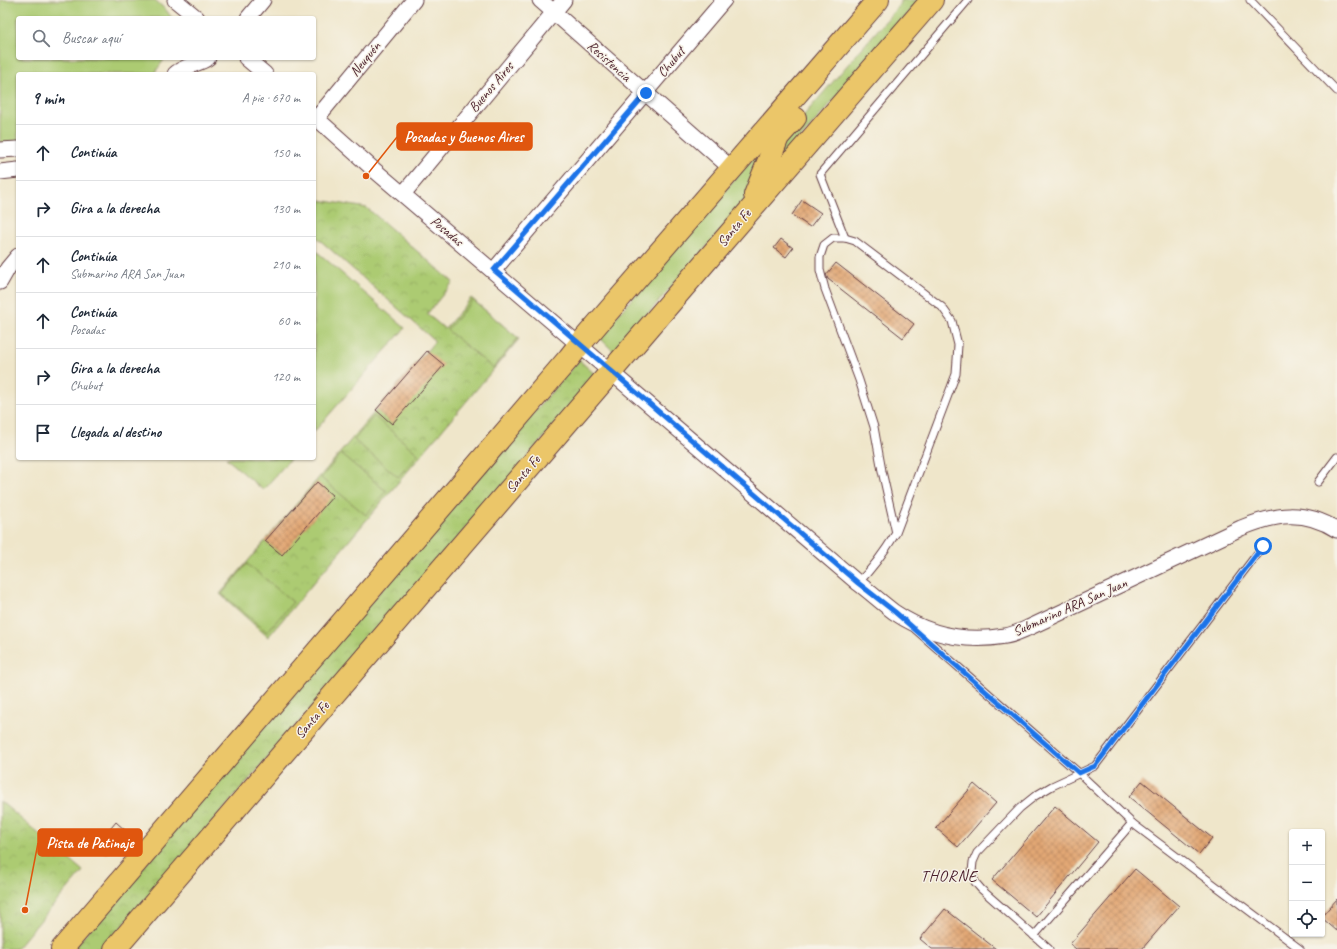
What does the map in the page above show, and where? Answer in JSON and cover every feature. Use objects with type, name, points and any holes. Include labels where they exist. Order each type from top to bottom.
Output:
[{"type":"main road","points":[[62,949],[580,344],[878,0]]},
{"type":"main road","points":[[750,210],[778,137],[890,8],[893,0]]},
{"type":"main road","name":"Santa Fe","points":[[115,949],[932,0]]},
{"type":"street","points":[[175,0],[195,16]]},
{"type":"street","points":[[250,16],[263,0]]},
{"type":"street","name":"Neuquén","points":[[316,117],[414,0]]},
{"type":"street","name":"Resistencia","points":[[540,0],[732,169]]},
{"type":"street","name":"Buenos Aires","points":[[403,194],[564,0]]},
{"type":"street","name":"Chubut","points":[[494,270],[724,0]]},
{"type":"street","points":[[176,72],[178,70],[204,60]]},
{"type":"street","points":[[248,60],[263,72]]},
{"type":"street","name":"Posadas","points":[[316,119],[580,344]]},
{"type":"street","points":[[0,150],[16,149]]},
{"type":"street","points":[[0,172],[16,170]]},
{"type":"street","points":[[0,282],[8,268],[16,258]]},
{"type":"street","name":"Submarino ARA San Juan","points":[[580,344],[858,583],[895,612],[921,626],[943,635],[964,639],[1006,636],[1028,628],[1260,520],[1277,516],[1313,518],[1329,524],[1337,530]]},
{"type":"lane","points":[[845,238],[820,174],[968,0]]},
{"type":"lane","points":[[1250,0],[1337,91]]},
{"type":"lane","points":[[858,583],[883,554],[896,533],[956,374],[958,345],[952,321],[942,307],[855,241],[845,238],[833,238],[824,245],[820,257],[820,270],[825,290],[859,380],[874,427],[882,472],[896,533]]},
{"type":"lane","points":[[1318,482],[1337,457]]},
{"type":"lane","points":[[1049,949],[975,882],[972,872],[973,862],[977,853],[1020,808],[1035,796],[1046,789],[1095,766],[1263,546]]},
{"type":"lane","points":[[895,612],[1079,773],[1132,823],[1300,949]]},
{"type":"lane","points":[[1034,936],[1132,823]]},
{"type":"green space","points":[[0,0],[155,0],[166,10],[170,16],[16,16],[16,60],[164,60],[155,72],[16,72],[16,142],[0,143]]},
{"type":"green space","points":[[901,0],[920,0],[768,176],[780,143],[901,3]]},
{"type":"green space","points":[[762,147],[747,201],[614,352],[599,337]]},
{"type":"green space","points":[[316,199],[367,208],[453,282],[427,314],[445,329],[471,298],[519,339],[268,637],[220,594],[435,341],[316,237]]},
{"type":"green space","points":[[316,251],[405,328],[316,430]]},
{"type":"green space","points":[[473,300],[518,338],[493,368],[447,330]]},
{"type":"green space","points":[[579,360],[597,376],[103,949],[73,949]]},
{"type":"green space","points":[[374,416],[418,454],[398,477],[354,440]]},
{"type":"green space","points":[[341,454],[386,491],[366,515],[321,478]]},
{"type":"green space","points":[[228,460],[289,460],[263,490]]},
{"type":"green space","points":[[247,564],[293,602],[267,632],[222,594]]},
{"type":"green space","points":[[0,801],[83,871],[16,949],[0,949]]},
{"type":"building","points":[[802,200],[821,213],[810,227],[792,215]]},
{"type":"building","points":[[781,239],[793,248],[786,257],[774,248]]},
{"type":"building","points":[[836,263],[914,324],[903,338],[828,279],[826,275]]},
{"type":"building","points":[[427,351],[444,365],[392,424],[376,410]]},
{"type":"building","points":[[317,482],[333,496],[282,555],[265,541]]},
{"type":"building","points":[[1142,781],[1212,838],[1199,854],[1129,797]]},
{"type":"building","points":[[974,784],[996,803],[958,847],[936,828]]},
{"type":"building","points":[[1055,806],[1098,842],[1036,917],[992,880]]},
{"type":"building","points":[[116,822],[126,831],[106,854],[96,846]]},
{"type":"building","points":[[1135,869],[1179,906],[1142,949],[1076,949],[1070,944]]},
{"type":"building","points":[[1337,899],[1337,931],[1325,921],[1325,913]]},
{"type":"building","points":[[945,909],[996,949],[932,949],[920,939]]},
{"type":"place","name":"Posadas y Buenos Aires","points":[[366,176]]},
{"type":"place","name":"Pista de Patinaje","points":[[25,910]]},
{"type":"district","name":"THORNE","points":[[949,876]]},
{"type":"route","points":[[646,93],[494,270],[858,583],[895,612],[1079,773],[1095,766],[1263,546]]}]
